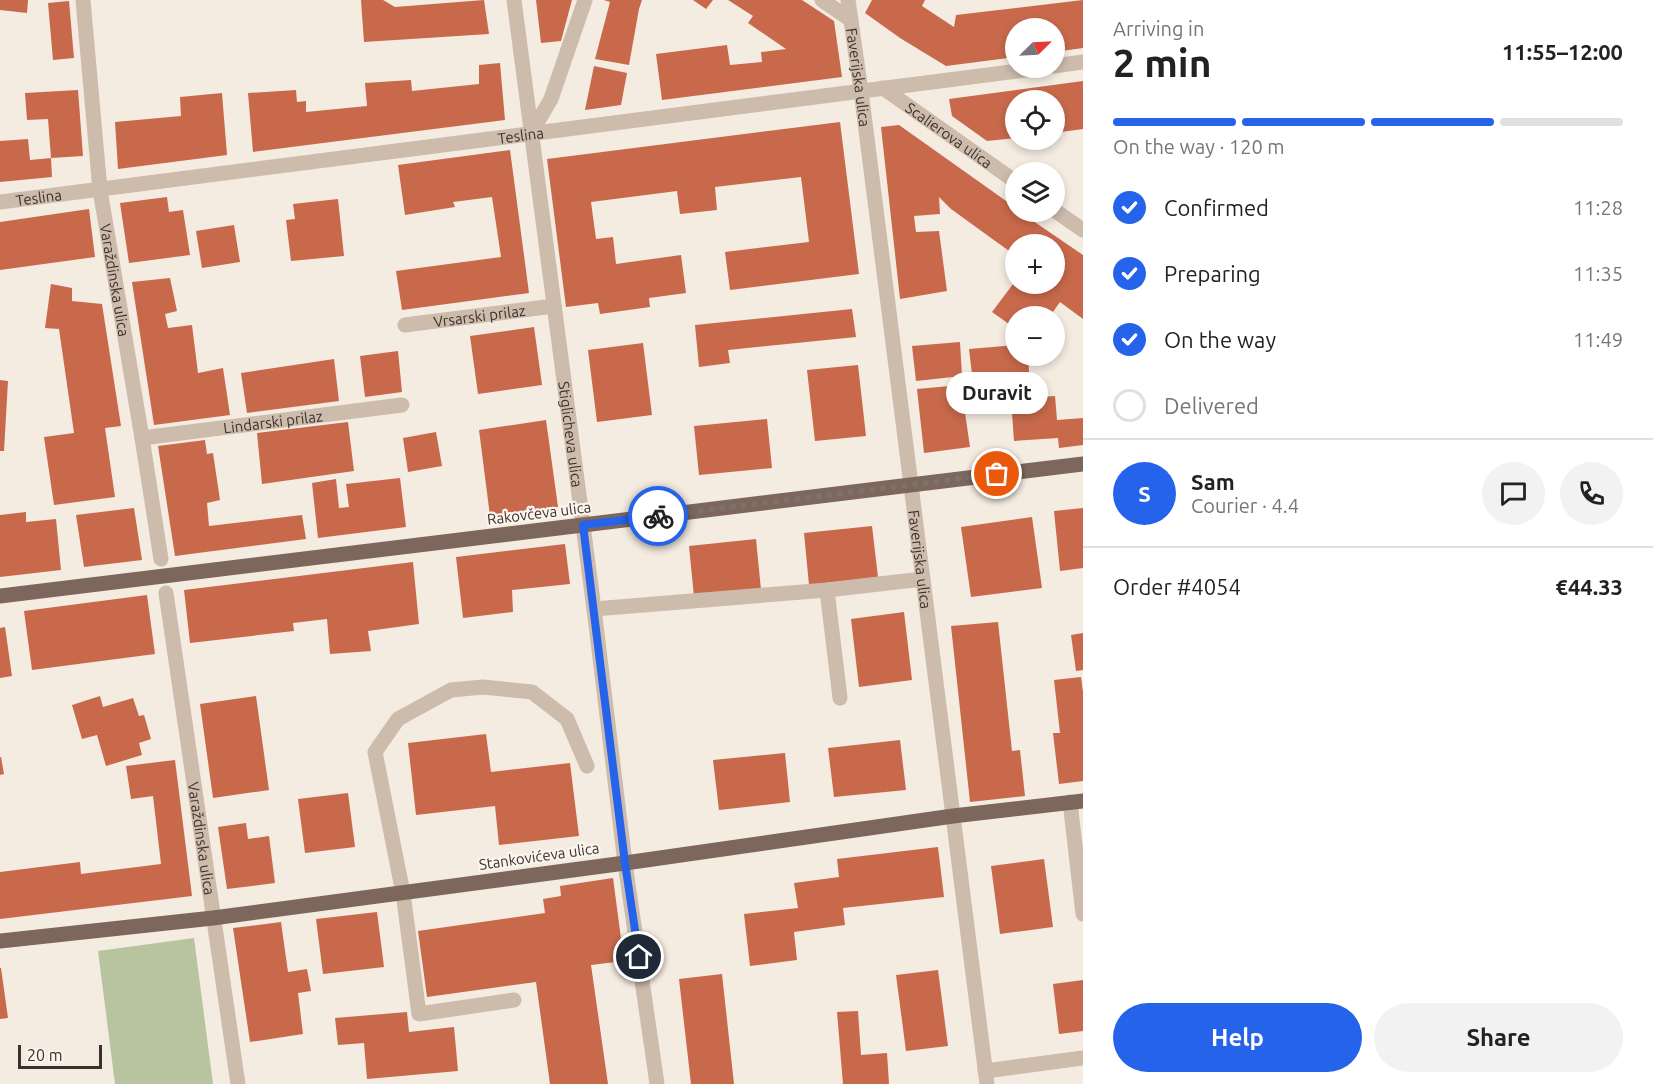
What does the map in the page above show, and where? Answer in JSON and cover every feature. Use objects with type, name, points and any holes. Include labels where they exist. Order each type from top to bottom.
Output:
[{"type":"main road","name":"Rakovčeva ulica","points":[[0,596],[1083,464]]},
{"type":"main road","name":"Stankovićeva ulica","points":[[0,941],[213,918],[1076,801]]},
{"type":"street","name":"Varaždinska ulica","points":[[83,0],[100,190],[161,559]]},
{"type":"street","name":"Stiglicheva ulica","points":[[514,0],[625,863],[657,1084]]},
{"type":"street","points":[[531,133],[551,99],[585,0]]},
{"type":"street","points":[[822,0],[851,20]]},
{"type":"street","name":"Faverijska ulica","points":[[848,0],[912,485],[986,1078]]},
{"type":"street","points":[[1065,64],[1083,62]]},
{"type":"street","name":"Teslina","points":[[0,202],[1005,73]]},
{"type":"street","name":"Scalierova ulica","points":[[883,88],[1005,174]]},
{"type":"street","points":[[1065,218],[1083,230]]},
{"type":"street","name":"Vrsarski prilaz","points":[[405,324],[554,306]]},
{"type":"street","name":"Lindarski prilaz","points":[[142,438],[402,405]]},
{"type":"street","points":[[594,609],[827,590],[923,579]]},
{"type":"street","points":[[827,590],[840,699]]},
{"type":"street","name":"Varaždinska ulica","points":[[166,593],[238,1084]]},
{"type":"street","points":[[514,1000],[418,1014],[403,893],[375,752],[398,720],[451,690],[483,687],[532,692],[567,719],[586,766]]},
{"type":"street","points":[[1076,801],[1083,914]]},
{"type":"street","points":[[986,1078],[1083,1058]]},
{"type":"green space","points":[[194,938],[213,1084],[115,1084],[98,951]]},
{"type":"building","points":[[0,0],[28,0],[27,13],[0,10]]},
{"type":"building","points":[[361,0],[383,0],[395,7],[484,0],[489,34],[364,42]]},
{"type":"building","points":[[536,0],[572,0],[561,41],[541,43]]},
{"type":"building","points":[[604,0],[642,0],[629,65],[595,59],[610,2]]},
{"type":"building","points":[[693,0],[713,0],[706,9]]},
{"type":"building","points":[[728,0],[802,0],[834,21],[842,77],[662,100],[656,54],[727,45],[730,65],[762,62],[761,52],[786,49],[748,23],[753,16]]},
{"type":"building","points":[[872,0],[925,0],[922,6],[954,27],[956,15],[1083,0],[1083,48],[1065,50],[1065,18],[1005,18],[1005,58],[946,66],[865,13]]},
{"type":"building","points":[[69,1],[74,58],[53,60],[48,3]]},
{"type":"building","points":[[500,63],[505,120],[253,152],[248,93],[296,90],[297,102],[306,101],[306,112],[367,106],[365,83],[411,80],[412,91],[479,84],[479,65]]},
{"type":"building","points":[[594,66],[627,73],[621,105],[585,110]]},
{"type":"building","points":[[1083,81],[1083,129],[1065,131],[1065,90],[1016,90]]},
{"type":"building","points":[[78,90],[83,156],[51,158],[48,119],[27,120],[25,93]]},
{"type":"building","points":[[1005,91],[1005,139],[987,141],[952,116],[949,99]]},
{"type":"building","points":[[222,93],[227,155],[118,169],[115,122],[181,116],[180,97]]},
{"type":"building","points":[[840,122],[859,274],[730,290],[725,252],[809,242],[801,177],[715,187],[717,210],[680,214],[677,191],[591,202],[596,239],[613,237],[616,264],[681,255],[686,293],[649,298],[650,307],[600,314],[598,303],[566,307],[547,159]]},
{"type":"building","points":[[899,125],[1005,200],[1005,222],[1035,222],[1052,234],[1005,234],[1005,248],[951,209],[939,197],[940,214],[914,216],[916,232],[939,231],[947,291],[900,299],[881,127]]},
{"type":"building","points":[[28,139],[30,160],[51,158],[52,177],[0,182],[0,141]]},
{"type":"building","points":[[510,150],[529,293],[402,310],[396,271],[501,257],[492,197],[453,202],[455,207],[405,215],[398,165]]},
{"type":"building","points":[[167,197],[169,212],[183,210],[190,255],[129,263],[120,203]]},
{"type":"building","points":[[338,199],[344,256],[291,261],[286,220],[295,219],[293,204]]},
{"type":"building","points":[[89,209],[95,257],[0,270],[0,222]]},
{"type":"building","points":[[234,225],[240,262],[202,268],[196,231]]},
{"type":"building","points":[[1065,243],[1083,255],[1083,319],[1060,302],[1057,306],[1005,306],[1005,321],[992,312],[1006,294],[1065,294]]},
{"type":"building","points":[[170,278],[177,311],[165,314],[168,328],[192,325],[198,373],[223,368],[230,415],[154,425],[132,282]]},
{"type":"building","points":[[51,284],[72,288],[72,301],[102,304],[121,426],[105,428],[115,497],[54,505],[44,437],[74,433],[59,329],[45,328]]},
{"type":"building","points":[[852,309],[856,337],[728,350],[730,363],[699,367],[695,325]]},
{"type":"building","points":[[534,327],[542,385],[478,394],[470,336]]},
{"type":"building","points":[[960,342],[962,376],[916,381],[912,346]]},
{"type":"building","points":[[643,343],[652,415],[597,422],[588,350]]},
{"type":"building","points":[[1005,346],[1005,366],[1029,366],[1030,385],[974,391],[969,349]]},
{"type":"building","points":[[398,351],[402,392],[365,397],[360,356]]},
{"type":"building","points":[[334,359],[339,401],[247,413],[241,373]]},
{"type":"building","points":[[858,365],[866,436],[815,441],[807,370]]},
{"type":"building","points":[[0,380],[8,381],[4,451],[0,451]]},
{"type":"building","points":[[961,385],[970,447],[924,453],[917,389]]},
{"type":"building","points":[[1055,396],[1057,420],[1083,418],[1083,445],[1059,448],[1058,438],[1014,441],[1011,399]]},
{"type":"building","points":[[767,419],[772,468],[699,475],[694,426]]},
{"type":"building","points":[[546,420],[558,507],[490,516],[479,430]]},
{"type":"building","points":[[348,422],[354,471],[262,484],[257,433]]},
{"type":"building","points":[[436,432],[442,466],[408,472],[403,438]]},
{"type":"building","points":[[205,440],[207,454],[213,453],[220,500],[207,503],[209,526],[302,515],[306,539],[175,556],[158,446]]},
{"type":"building","points":[[400,478],[406,527],[318,538],[312,483],[336,479],[339,508],[349,507],[346,484]]},
{"type":"building","points":[[134,508],[142,560],[84,567],[76,515]]},
{"type":"building","points":[[1083,508],[1083,568],[1060,571],[1054,511]]},
{"type":"building","points":[[26,512],[26,522],[56,519],[61,570],[0,577],[0,515]]},
{"type":"building","points":[[1032,517],[1042,588],[971,597],[961,527]]},
{"type":"building","points":[[872,526],[878,577],[809,585],[804,533]]},
{"type":"building","points":[[756,539],[761,590],[694,597],[689,546]]},
{"type":"building","points":[[565,544],[570,584],[512,590],[513,612],[463,618],[456,557]]},
{"type":"building","points":[[413,562],[419,624],[368,631],[371,651],[330,654],[327,619],[293,623],[294,631],[190,643],[184,590]]},
{"type":"building","points":[[147,595],[155,654],[32,670],[24,611]]},
{"type":"building","points":[[904,612],[912,680],[859,687],[851,619]]},
{"type":"building","points":[[998,622],[1012,751],[1020,750],[1025,796],[970,802],[951,626]]},
{"type":"building","points":[[5,627],[12,676],[0,678],[0,628]]},
{"type":"building","points":[[1083,633],[1083,670],[1076,671],[1071,635]]},
{"type":"building","points":[[1081,677],[1083,781],[1059,784],[1053,733],[1060,733],[1054,680]]},
{"type":"building","points":[[100,696],[103,707],[133,698],[139,716],[144,715],[151,739],[139,743],[142,755],[106,766],[97,735],[82,739],[72,705]]},
{"type":"building","points":[[256,696],[269,790],[213,798],[200,704]]},
{"type":"building","points":[[486,734],[491,772],[570,763],[579,836],[499,845],[495,806],[416,815],[408,743]]},
{"type":"building","points":[[900,740],[906,790],[834,797],[828,748]]},
{"type":"building","points":[[785,753],[790,802],[719,810],[713,760]]},
{"type":"building","points":[[0,757],[4,774],[0,775]]},
{"type":"building","points":[[175,760],[192,896],[0,919],[0,872],[80,862],[81,874],[161,864],[153,796],[131,799],[126,766]]},
{"type":"building","points":[[348,793],[355,847],[305,853],[298,799]]},
{"type":"building","points":[[246,823],[248,839],[269,836],[275,883],[227,889],[218,827]]},
{"type":"building","points":[[938,847],[944,897],[843,908],[845,925],[794,932],[797,960],[750,966],[744,914],[798,908],[794,883],[839,877],[837,859]]},
{"type":"building","points":[[1044,859],[1053,927],[1000,934],[991,866]]},
{"type":"building","points":[[613,878],[624,961],[591,965],[608,1084],[550,1084],[536,982],[427,997],[418,931],[545,913],[543,899],[561,896],[560,886]]},
{"type":"building","points":[[377,912],[384,967],[323,974],[316,919]]},
{"type":"building","points":[[281,922],[288,972],[307,969],[311,991],[298,993],[303,1034],[250,1042],[233,928]]},
{"type":"building","points":[[0,968],[8,1018],[0,1019]]},
{"type":"building","points":[[938,970],[948,1046],[906,1051],[896,975]]},
{"type":"building","points":[[722,974],[734,1084],[691,1084],[679,979]]},
{"type":"building","points":[[1083,980],[1083,1031],[1059,1034],[1053,984]]},
{"type":"building","points":[[858,1011],[861,1055],[887,1053],[889,1084],[843,1084],[837,1012]]},
{"type":"building","points":[[407,1012],[409,1032],[454,1027],[458,1071],[367,1079],[364,1043],[338,1045],[335,1018]]},
{"type":"way so far","points":[[658,516],[997,474]]},
{"type":"place","name":"Duravit","points":[[997,474]]},
{"type":"route","points":[[639,957],[583,525],[658,516]]}]
